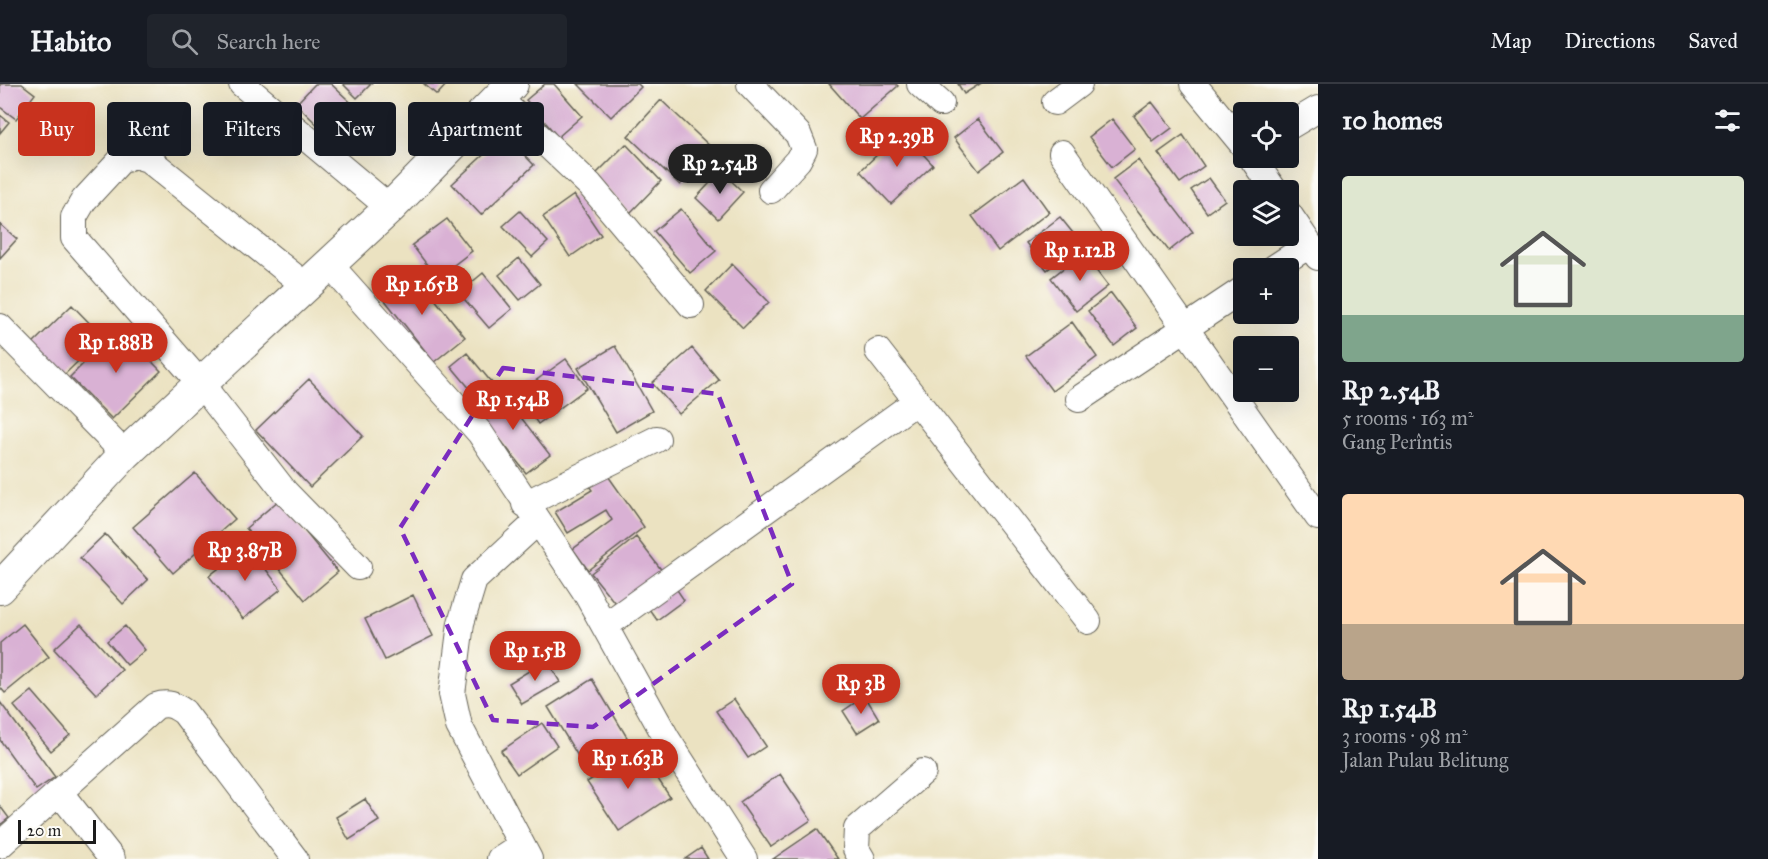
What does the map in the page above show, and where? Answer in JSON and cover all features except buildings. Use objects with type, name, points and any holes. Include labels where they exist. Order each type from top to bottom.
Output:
[{"type":"main road","points":[[0,588],[125,453],[390,208],[505,91]]},
{"type":"street","points":[[242,84],[390,208]]},
{"type":"street","points":[[750,84],[798,134],[804,149],[798,160],[771,190]]},
{"type":"street","points":[[920,84],[941,102]]},
{"type":"street","points":[[1055,102],[1079,84]]},
{"type":"street","points":[[1193,84],[1233,133]]},
{"type":"street","points":[[505,91],[590,185],[691,305]]},
{"type":"street","points":[[1299,120],[1318,108]]},
{"type":"street","points":[[1062,153],[1318,517]]},
{"type":"street","points":[[306,286],[148,159],[135,155],[122,159],[84,200],[74,217],[74,238],[201,384],[285,492],[358,567]]},
{"type":"street","points":[[1298,258],[1314,251],[1299,229]]},
{"type":"street","points":[[329,264],[480,434],[585,591],[667,739],[744,859]]},
{"type":"street","points":[[1079,399],[1233,296]]},
{"type":"street","points":[[0,327],[125,453]]},
{"type":"street","points":[[878,351],[1088,621]]},
{"type":"street","points":[[605,626],[917,401]]},
{"type":"street","points":[[516,855],[459,726],[452,694],[461,622],[474,580],[531,513],[657,439]]},
{"type":"street","points":[[0,845],[156,706],[165,703],[176,706],[184,712],[295,859]]},
{"type":"street","points":[[862,859],[856,849],[857,829],[922,772]]},
{"type":"street","points":[[60,793],[112,859]]},
{"type":"highlighted area","points":[[503,368],[718,394],[792,584],[593,727],[493,720],[400,528]]}]
